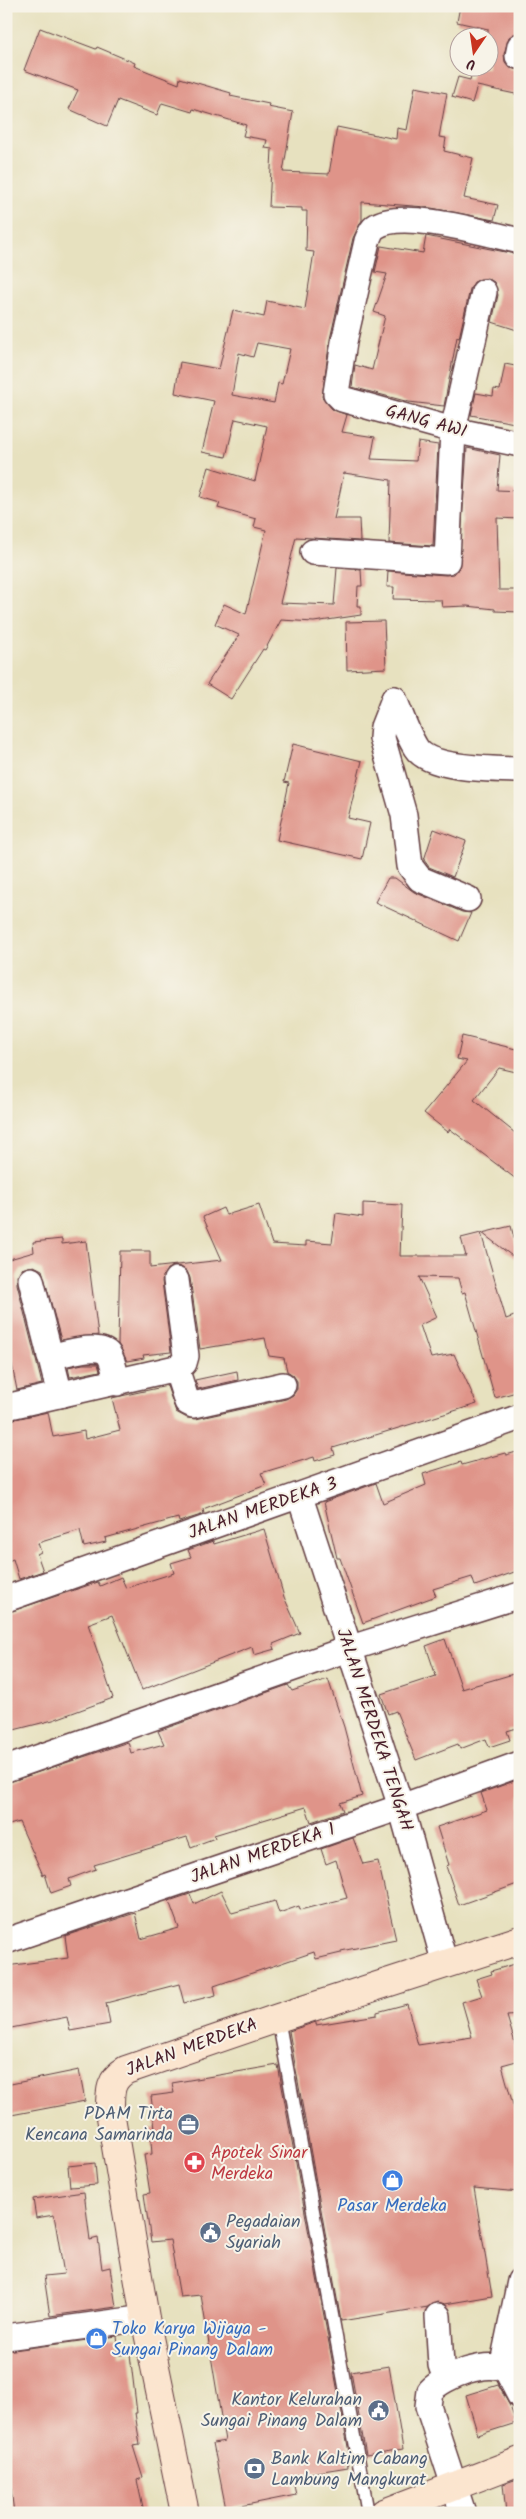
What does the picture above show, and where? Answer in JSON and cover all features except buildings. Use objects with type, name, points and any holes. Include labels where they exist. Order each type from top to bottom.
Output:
[{"type":"street","name":"GANG AWI","points":[[520,241],[416,220],[389,222],[375,227],[367,241],[344,342],[336,393],[342,399],[453,430],[520,444]]},
{"type":"street","points":[[313,552],[447,562],[453,430],[484,292]]},
{"type":"street","points":[[468,899],[420,879],[410,866],[404,815],[382,738],[383,727],[394,699],[416,750],[426,758],[443,763],[479,768],[520,770]]},
{"type":"street","points":[[31,1280],[60,1395]]},
{"type":"street","points":[[6,1407],[117,1383],[176,1368],[184,1363],[186,1356],[176,1280]]},
{"type":"street","points":[[50,1357],[90,1349],[102,1351],[110,1357],[117,1383]]},
{"type":"street","points":[[176,1368],[187,1402],[193,1405],[283,1385]]},
{"type":"street","name":"JALAN MERDEKA 3","points":[[6,1600],[300,1497],[520,1417]]},
{"type":"street","name":"JALAN MERDEKA TENGAH","points":[[300,1497],[348,1650],[401,1807],[445,1964]]},
{"type":"street","points":[[6,1768],[348,1650],[520,1595]]},
{"type":"street","name":"JALAN MERDEKA 1","points":[[6,1941],[401,1807],[520,1764]]},
{"type":"street","name":"JALAN MERDEKA","points":[[185,2513],[145,2318],[110,2111],[111,2085],[118,2074],[126,2070],[278,2018],[520,1940]]},
{"type":"street","points":[[502,2368],[520,2281]]},
{"type":"street","points":[[438,2316],[441,2365],[446,2379]]},
{"type":"street","points":[[6,2337],[145,2318]]},
{"type":"street","points":[[463,2513],[428,2406],[430,2391],[446,2379],[485,2366],[502,2368],[507,2371],[520,2396]]},
{"type":"street","points":[[384,2513],[520,2460]]},
{"type":"lane","points":[[278,2018],[368,2513]]},
{"type":"place","name":"PDAM Tirta Kencana Samarinda","points":[[189,2124]]},
{"type":"place","name":"Apotek Sinar Merdeka","points":[[195,2163]]},
{"type":"place","name":"Pasar Merdeka","points":[[392,2181]]},
{"type":"place","name":"Pegadaian Syariah","points":[[210,2232]]},
{"type":"place","name":"Toko Karya Wijaya - Sungai Pinang Dalam","points":[[96,2339]]},
{"type":"place","name":"Kantor Kelurahan Sungai Pinang Dalam","points":[[378,2410]]},
{"type":"place","name":"Bank Kaltim Cabang Lambung Mangkurat","points":[[255,2469]]}]
